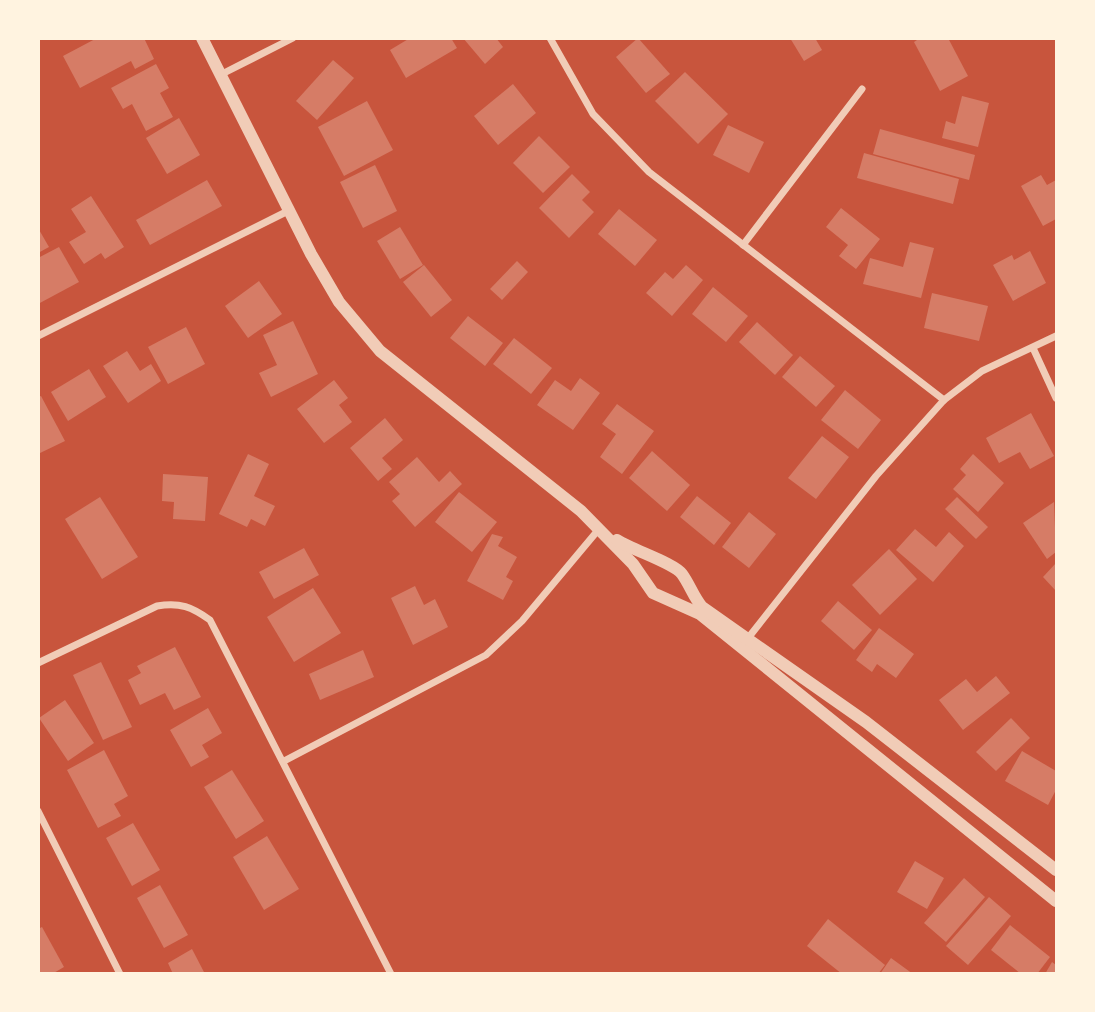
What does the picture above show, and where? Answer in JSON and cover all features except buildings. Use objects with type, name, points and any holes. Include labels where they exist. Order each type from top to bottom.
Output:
[{"type":"street","points":[[202,38],[288,211],[339,302],[380,351],[599,528],[630,548],[668,563],[681,573],[690,593],[702,607],[1056,901]]},
{"type":"street","points":[[220,75],[293,38]]},
{"type":"street","points":[[550,38],[593,114],[649,172],[944,401]]},
{"type":"street","points":[[743,245],[862,89]]},
{"type":"street","points":[[38,337],[288,211]]},
{"type":"street","points":[[745,643],[876,477],[944,401],[982,371],[1056,336]]},
{"type":"street","points":[[1032,348],[1056,398]]},
{"type":"street","points":[[599,528],[633,564],[653,593],[700,614],[866,722],[1056,870]]},
{"type":"street","points":[[284,761],[486,654],[522,621],[599,528]]},
{"type":"street","points":[[38,663],[157,606],[172,603],[188,606],[210,620],[391,974]]},
{"type":"street","points":[[38,811],[120,974]]}]
